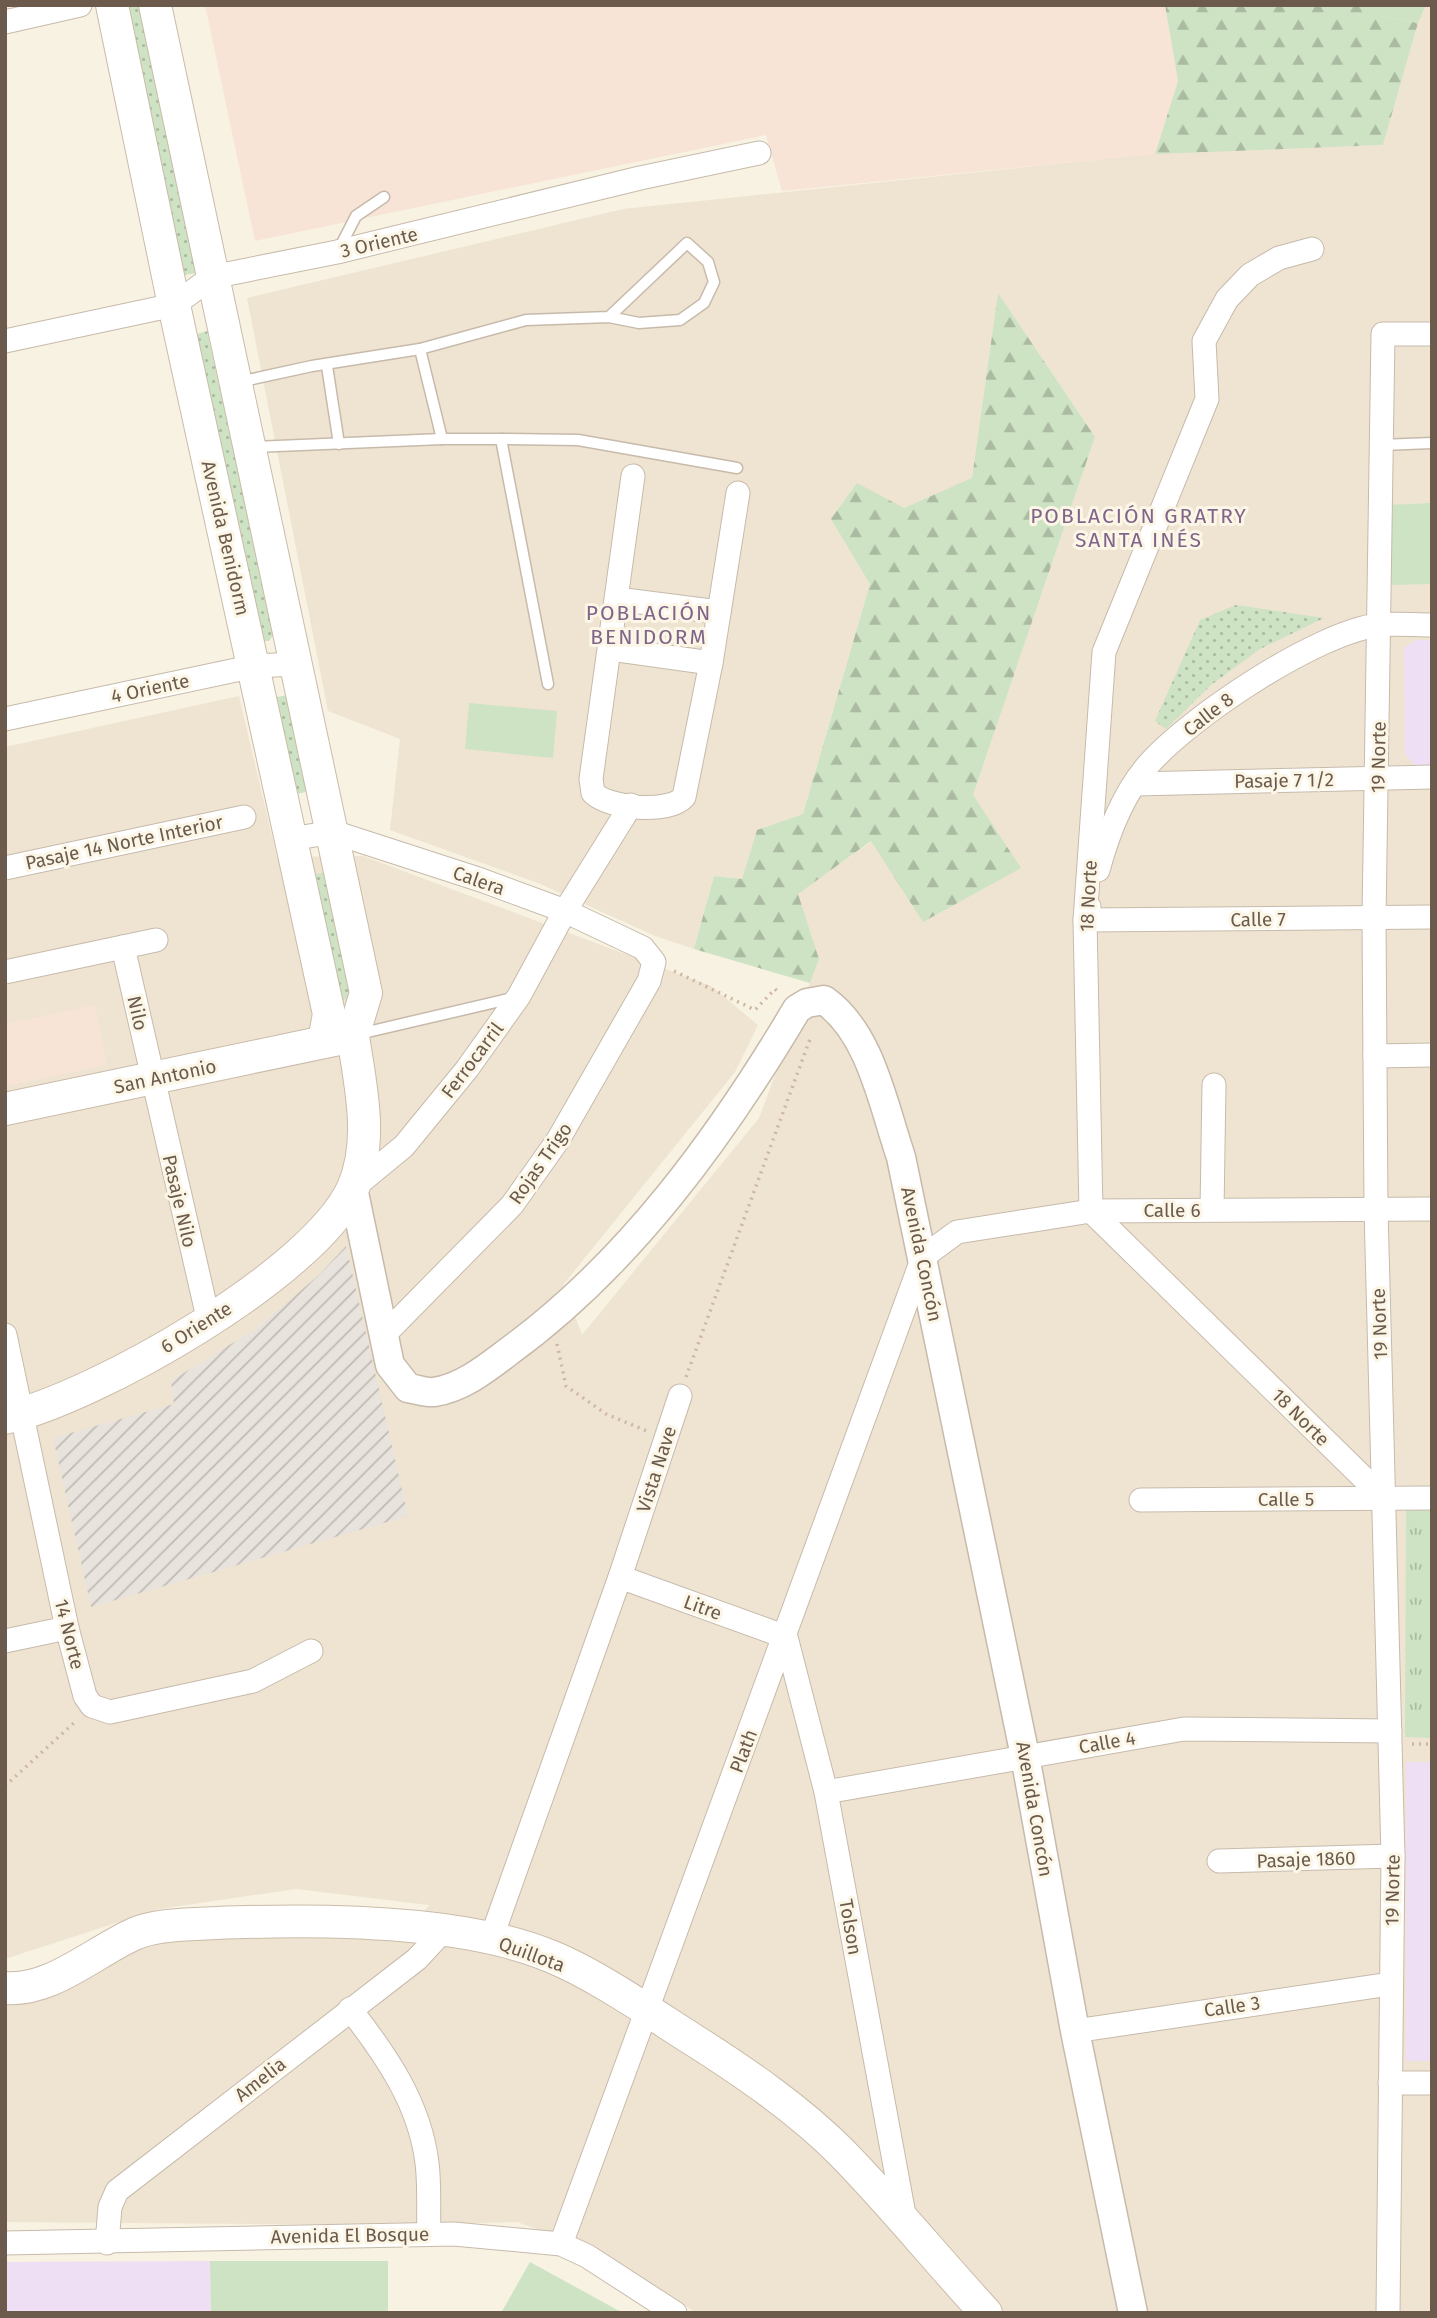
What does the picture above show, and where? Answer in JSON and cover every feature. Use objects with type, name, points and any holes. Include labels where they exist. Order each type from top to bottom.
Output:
[{"type":"main road","name":"Avenida Benidorm","points":[[112,5],[174,305],[330,1014],[364,1112],[363,1149],[353,1188]]},
{"type":"main road","name":"Avenida Benidorm","points":[[156,5],[366,993],[338,1039]]},
{"type":"main road","name":"San Antonio","points":[[5,1110],[338,1039]]},
{"type":"main road","name":"6 Oriente","points":[[14,1416],[99,1382],[209,1321],[293,1257],[327,1224],[353,1188]]},
{"type":"main road","name":"Quillota","points":[[5,1988],[41,1983],[137,1933],[166,1927],[275,1922],[443,1931],[491,1939],[551,1956],[645,2009],[790,2107],[840,2151],[986,2313]]},
{"type":"street","points":[[5,22],[80,5]]},
{"type":"street","name":"3 Oriente","points":[[5,341],[174,305],[212,277],[337,252],[640,178],[759,153]]},
{"type":"street","name":"18 Norte","points":[[1312,249],[1279,258],[1250,275],[1227,299],[1204,341],[1207,399],[1104,652],[1085,920],[1091,1211],[1384,1498]]},
{"type":"street","name":"19 Norte","points":[[1388,2313],[1393,1856],[1376,1209],[1374,918],[1383,334],[1432,334]]},
{"type":"street","points":[[633,476],[592,787],[593,793],[605,802],[664,808],[673,806],[684,797],[711,663],[738,493]]},
{"type":"street","points":[[617,599],[719,612]]},
{"type":"street","name":"Calle 8","points":[[1085,920],[1105,845],[1125,800],[1148,765],[1175,740],[1231,695],[1318,646],[1345,634],[1378,625],[1432,625]]},
{"type":"street","points":[[611,649],[711,663]]},
{"type":"street","name":"4 Oriente","points":[[5,719],[255,666],[295,664]]},
{"type":"street","name":"Pasaje 7 1/2","points":[[1136,784],[1432,777]]},
{"type":"street","name":"Ferrocarril","points":[[353,1188],[404,1146],[467,1069],[519,996],[565,911],[631,805]]},
{"type":"street","name":"Pasaje 14 Norte Interior","points":[[5,868],[244,817]]},
{"type":"street","name":"Calera","points":[[291,839],[333,832],[565,911],[643,948],[654,962]]},
{"type":"street","name":"Calle 7","points":[[1085,920],[1432,917]]},
{"type":"street","points":[[5,972],[156,940]]},
{"type":"street","name":"Nilo","points":[[123,947],[153,1079]]},
{"type":"street","name":"Rojas Trigo","points":[[384,1335],[512,1205],[558,1140],[649,981],[654,962]]},
{"type":"street","name":"Avenida Concón","points":[[797,1009],[807,1003],[824,1000],[840,1011],[853,1030],[870,1066],[901,1157],[1025,1756],[1075,2031],[1135,2312]]},
{"type":"street","points":[[353,1188],[390,1364],[408,1388],[432,1392],[457,1385],[489,1367],[552,1318],[593,1280],[718,1134],[797,1009]]},
{"type":"street","points":[[1375,1056],[1432,1055]]},
{"type":"street","name":"Pasaje Nilo","points":[[153,1079],[209,1321]]},
{"type":"street","points":[[1212,1210],[1214,1085]]},
{"type":"street","name":"Calle 6","points":[[923,1257],[957,1233],[1091,1211],[1432,1209]]},
{"type":"street","name":"Plath","points":[[561,2244],[645,2009],[786,1637],[923,1257]]},
{"type":"street","name":"14 Norte","points":[[5,1335],[14,1416],[85,1696],[92,1706]]},
{"type":"street","name":"Vista Nave","points":[[491,1939],[620,1577],[680,1396]]},
{"type":"street","name":"Calle 5","points":[[1140,1500],[1432,1498]]},
{"type":"street","name":"Litre","points":[[620,1577],[786,1637]]},
{"type":"street","points":[[5,1641],[67,1628]]},
{"type":"street","name":"Tolson","points":[[786,1637],[826,1792],[905,2220]]},
{"type":"street","points":[[92,1706],[110,1712],[221,1690],[253,1681],[311,1651]]},
{"type":"street","name":"Calle 4","points":[[826,1792],[1184,1729],[1390,1731]]},
{"type":"street","name":"Pasaje 1860","points":[[1219,1861],[1393,1856]]},
{"type":"street","name":"Amelia","points":[[107,2243],[110,2207],[117,2191],[417,1959],[443,1931]]},
{"type":"street","name":"Calle 3","points":[[1075,2031],[1390,1984]]},
{"type":"street","points":[[350,2009],[389,2059],[411,2105],[427,2162],[429,2234]]},
{"type":"street","points":[[1390,2083],[1432,2083]]},
{"type":"street","name":"Avenida El Bosque","points":[[5,2243],[107,2243],[209,2237],[429,2234],[561,2244],[587,2256],[675,2313]]},
{"type":"lane","points":[[337,252],[356,216],[384,197]]},
{"type":"lane","points":[[236,382],[312,366],[327,366],[420,349],[526,320],[609,317],[639,323],[680,320],[704,303],[714,282],[708,262],[687,243],[609,317]]},
{"type":"lane","points":[[420,349],[442,439]]},
{"type":"lane","points":[[327,366],[339,444]]},
{"type":"lane","points":[[250,447],[442,439],[578,440],[737,468]]},
{"type":"lane","points":[[501,439],[548,684]]},
{"type":"lane","points":[[1381,445],[1432,443]]},
{"type":"lane","points":[[338,1039],[519,996]]},
{"type":"path","points":[[654,962],[755,1010],[775,989],[797,1009]]},
{"type":"path","points":[[680,1396],[810,1038]]},
{"type":"path","points":[[552,1318],[566,1386],[606,1415],[649,1432],[653,1420],[670,1425]]},
{"type":"path","points":[[5,1786],[92,1706]]},
{"type":"shaded area","points":[[205,5],[1165,5],[1178,81],[1155,154],[782,191],[766,135],[255,241]]},
{"type":"shaded area","points":[[1426,5],[1432,5],[1432,2313],[697,2313],[592,2248],[517,2222],[396,2225],[5,2222],[5,2000],[180,1930],[415,1924],[429,1905],[296,1889],[159,1909],[5,1959],[5,747],[239,696],[277,857],[363,856],[711,986],[758,1025],[735,1072],[563,1285],[582,1335],[759,1118],[819,959],[797,894],[872,841],[973,795],[1095,437],[998,294],[972,479],[904,508],[870,584],[803,814],[757,830],[742,879],[714,876],[694,949],[655,936],[538,883],[390,830],[400,739],[328,711],[247,298],[623,209],[1161,153],[1383,145],[1418,23]]},
{"type":"shaded area","points":[[1416,640],[1432,640],[1432,765],[1415,766],[1405,754],[1404,648]]},
{"type":"shaded area","points":[[95,1005],[107,1065],[5,1086],[5,1024]]},
{"type":"shaded area","points":[[346,1246],[408,1516],[91,1607],[53,1438],[174,1404],[171,1381],[257,1328],[319,1275]]},
{"type":"shaded area","points":[[1406,1762],[1432,1762],[1432,2061],[1406,2061]]},
{"type":"shaded area","points":[[210,2261],[211,2313],[5,2313],[5,2262]]},
{"type":"green space","points":[[124,5],[142,5],[196,273],[180,276]]},
{"type":"green space","points":[[1165,5],[1368,5],[1367,13],[1418,23],[1383,145],[1155,154],[1178,81]]},
{"type":"green space","points":[[1368,5],[1426,5],[1418,23],[1366,13]]},
{"type":"green space","points":[[998,293],[1095,437],[973,795],[1021,868],[923,922],[871,841],[798,894],[819,959],[810,983],[694,949],[714,876],[742,879],[757,830],[803,814],[870,584],[831,519],[857,483],[904,508],[972,478]]},
{"type":"green space","points":[[207,331],[274,634],[269,641],[262,641],[194,335]]},
{"type":"green space","points":[[1432,503],[1432,584],[1392,585],[1388,505]]},
{"type":"green space","points":[[1236,605],[1324,618],[1260,649],[1211,685],[1166,729],[1155,721],[1200,620]]},
{"type":"green space","points":[[288,695],[309,791],[297,794],[277,697]]},
{"type":"green space","points":[[469,703],[557,711],[553,758],[465,749]]},
{"type":"green space","points":[[330,871],[355,995],[341,1001],[316,874]]},
{"type":"green space","points":[[1406,1509],[1432,1509],[1432,1738],[1405,1737]]},
{"type":"green space","points":[[210,2261],[388,2261],[388,2313],[211,2313]]},
{"type":"green space","points":[[530,2262],[623,2313],[501,2313]]},
{"type":"district","name":"POBLACIÓN GRATRY SANTA INÉS","points":[[1139,528]]},
{"type":"district","name":"POBLACIÓN BENIDORM","points":[[649,625]]}]
